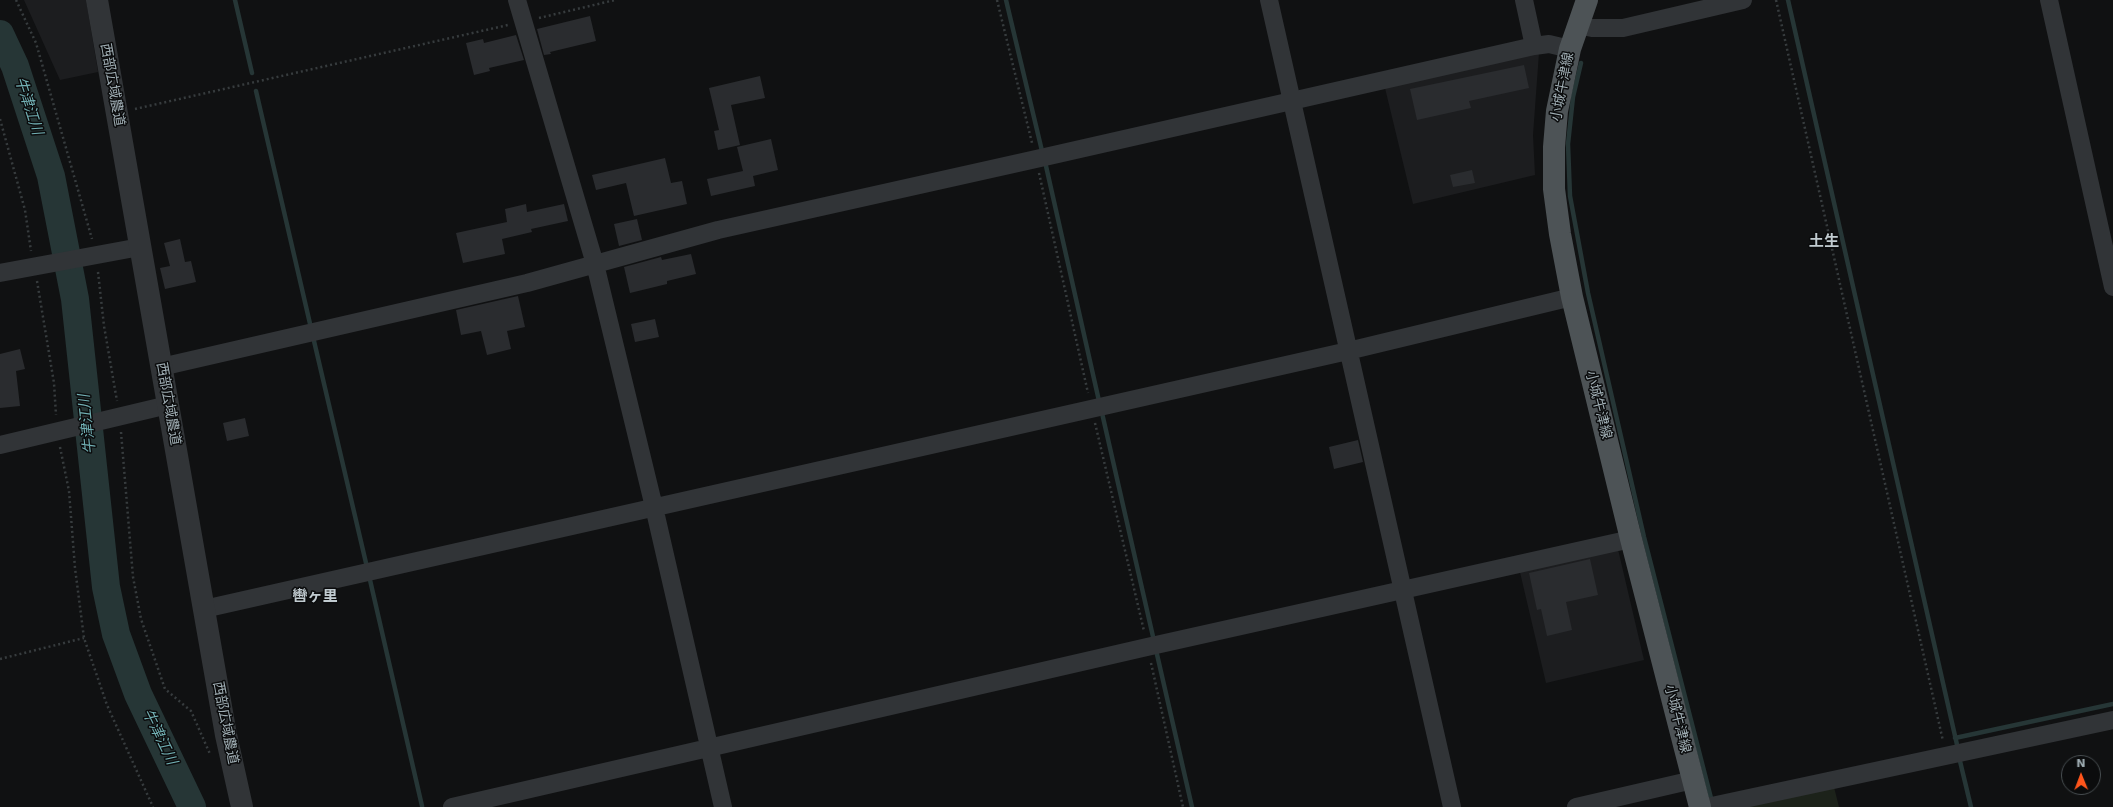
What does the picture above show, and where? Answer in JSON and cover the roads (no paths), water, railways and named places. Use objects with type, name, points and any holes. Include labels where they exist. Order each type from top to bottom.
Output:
[{"type":"main road","name":"小城牛津線","points":[[1587,0],[1577,25],[1560,89],[1554,147],[1554,189],[1560,234],[1572,297],[1631,539],[1693,780],[1708,806]]},
{"type":"street","name":"西部広域農道","points":[[97,0],[204,610],[242,807]]},
{"type":"street","points":[[517,0],[522,22],[595,264],[654,507],[723,807]]},
{"type":"street","points":[[1269,0],[1452,807]]},
{"type":"street","points":[[1524,0],[1534,46]]},
{"type":"street","points":[[1577,25],[1592,28],[1623,28],[1743,0]]},
{"type":"street","points":[[2049,0],[2113,287]]},
{"type":"street","points":[[162,367],[527,283],[718,230],[1036,160],[1534,46],[1549,44],[1570,49]]},
{"type":"street","points":[[0,273],[140,247]]},
{"type":"street","points":[[204,610],[654,507],[1092,410],[1348,351],[1572,297]]},
{"type":"street","points":[[0,445],[168,405]]},
{"type":"street","points":[[452,807],[1147,647],[1631,539]]},
{"type":"street","points":[[1708,806],[2113,720]]},
{"type":"street","points":[[1576,807],[1693,780]]},
{"type":"waterway","points":[[235,0],[252,73]]},
{"type":"waterway","points":[[1006,0],[1042,151]]},
{"type":"waterway","points":[[1788,0],[1958,749]]},
{"type":"waterway","name":"牛津江川","points":[[0,34],[15,66],[51,176],[75,299],[106,587],[116,634],[138,694],[192,807]]},
{"type":"waterway","points":[[1581,63],[1573,97],[1568,144],[1570,196],[1588,293],[1644,537],[1712,802]]},
{"type":"waterway","points":[[256,91],[311,328]]},
{"type":"waterway","points":[[1046,166],[1099,401]]},
{"type":"waterway","points":[[314,341],[366,563]]},
{"type":"waterway","points":[[1102,413],[1154,641]]},
{"type":"waterway","points":[[370,580],[422,806]]},
{"type":"waterway","points":[[1156,650],[1192,807]]},
{"type":"waterway","points":[[1955,738],[2113,704]]},
{"type":"waterway","points":[[1959,757],[1971,807]]},
{"type":"district","name":"土生","points":[[1824,242]]},
{"type":"district","name":"轡ヶ里","points":[[315,597]]}]
